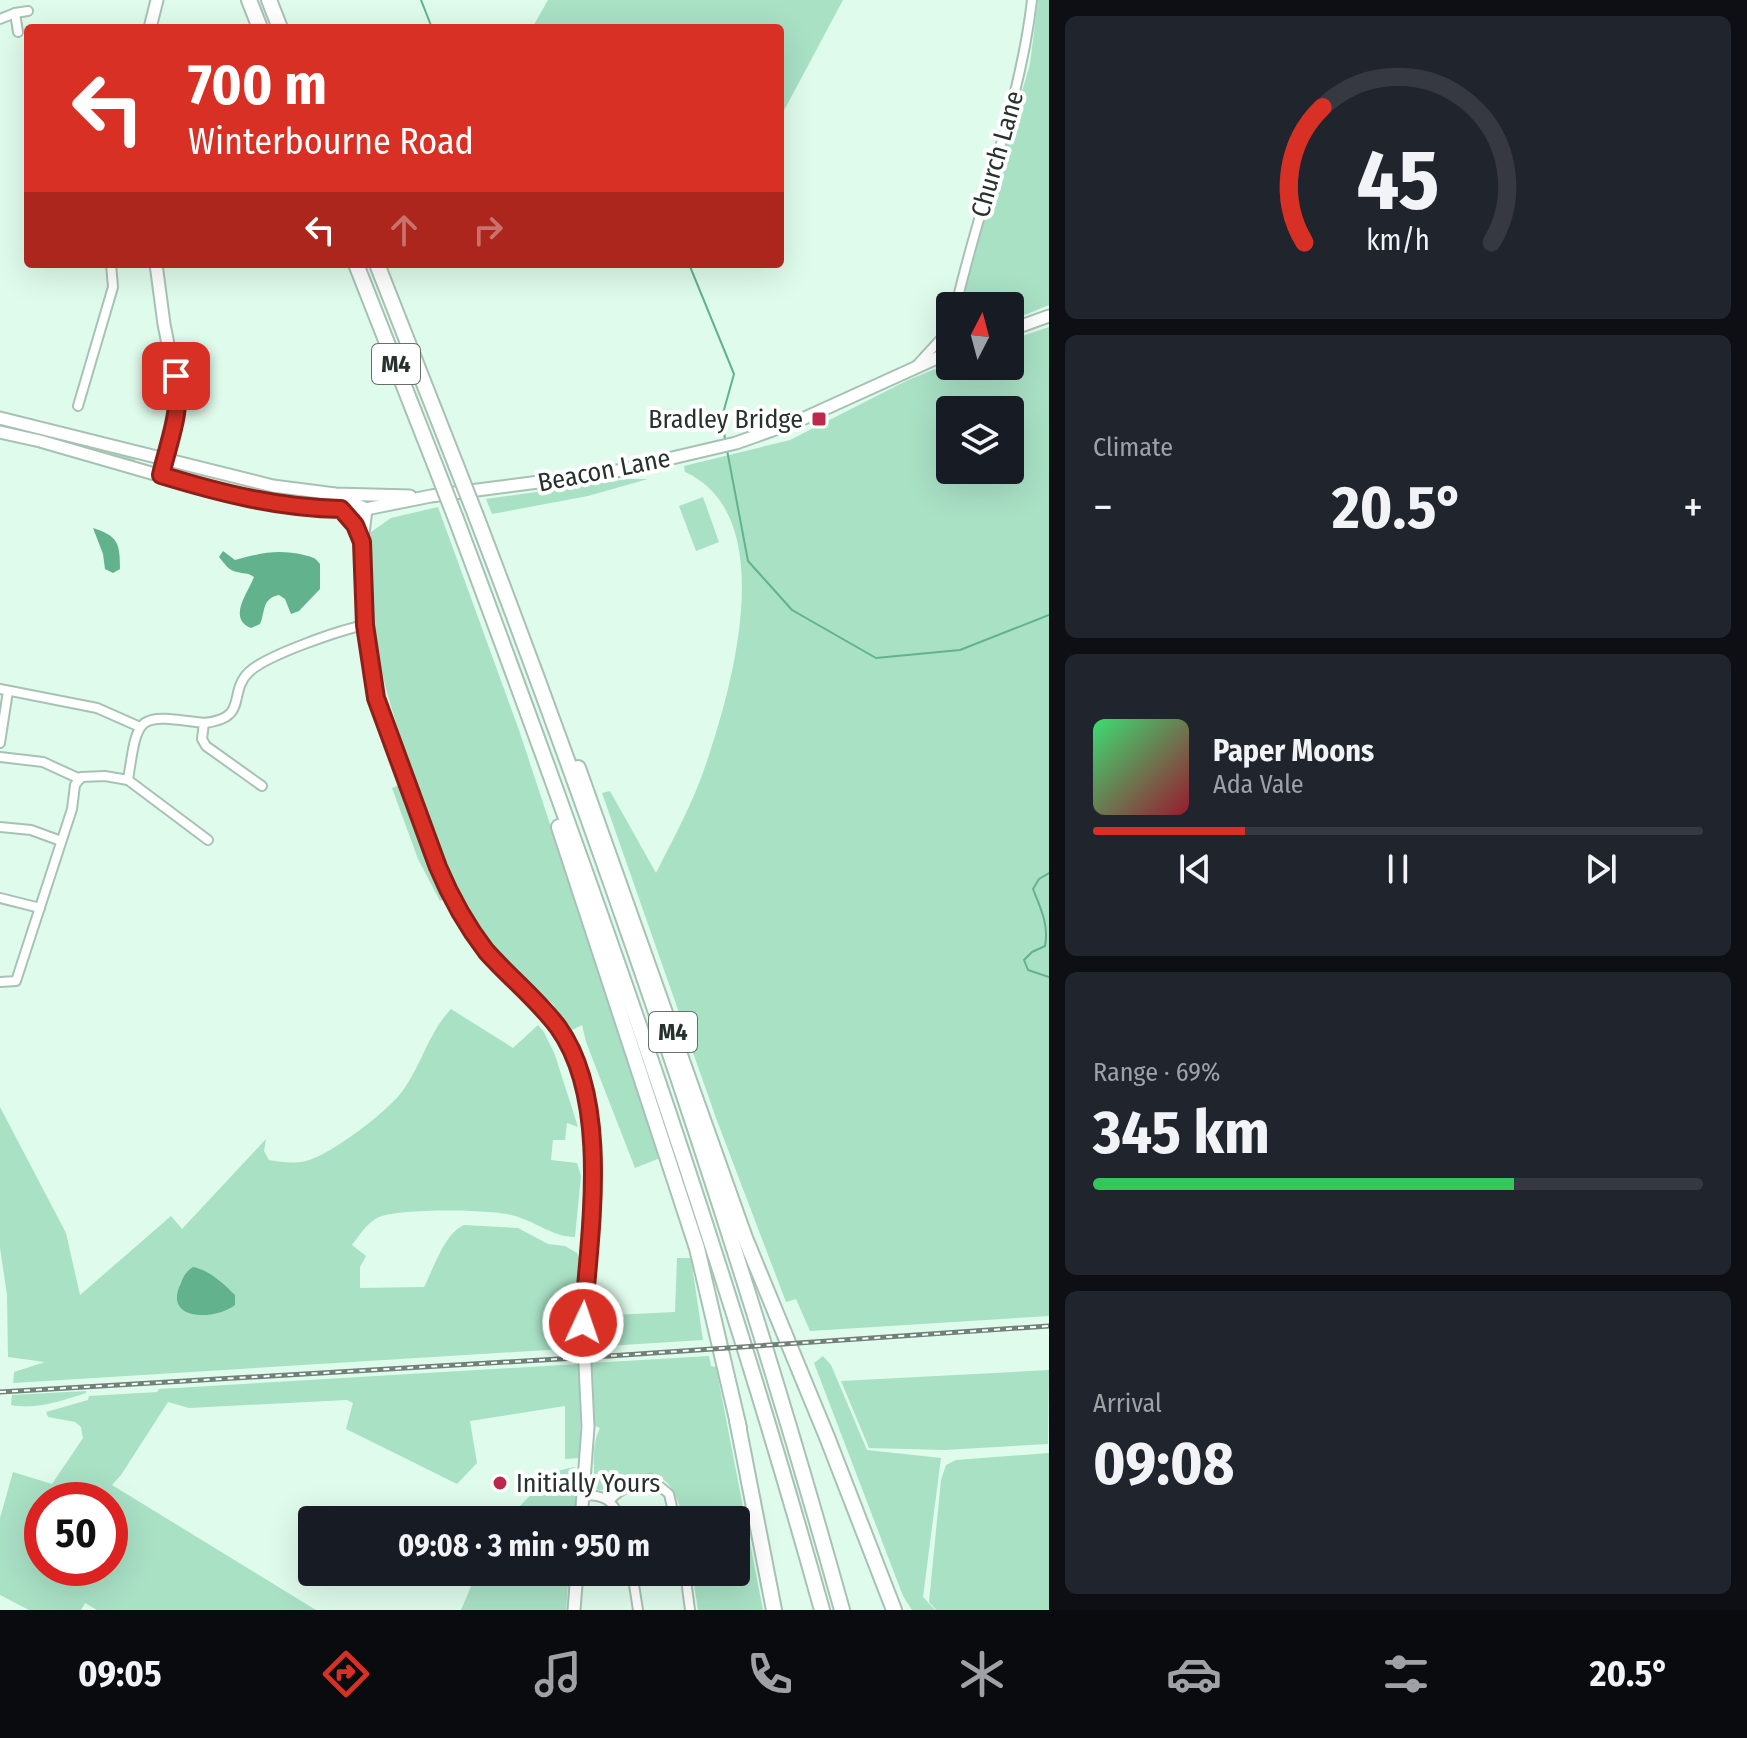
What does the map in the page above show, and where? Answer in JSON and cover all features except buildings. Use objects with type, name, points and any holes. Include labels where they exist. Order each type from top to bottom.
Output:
[{"type":"highway","points":[[249,0],[258,24]]},
{"type":"highway","points":[[269,0],[278,24]]},
{"type":"highway","name":"M4","points":[[358,268],[526,707],[671,1119],[756,1382],[821,1606]]},
{"type":"highway","name":"M4","points":[[379,268],[519,628],[648,992],[732,1240],[840,1603]]},
{"type":"highway","name":"M4","points":[[519,628],[547,681],[624,890],[745,1238],[894,1610]]},
{"type":"highway","name":"M4","points":[[526,707],[539,768],[697,1248],[739,1428]]},
{"type":"highway","name":"M4","points":[[671,1119],[684,1185],[716,1305],[774,1610]]},
{"type":"main road","points":[[151,24],[157,0]]},
{"type":"main road","points":[[157,268],[179,400],[175,428],[161,475]]},
{"type":"main road","points":[[1024,325],[1049,316]]},
{"type":"main road","name":"Beacon Lane","points":[[431,496],[608,473],[736,443],[798,421],[936,358]]},
{"type":"main road","points":[[0,418],[273,486],[335,494],[431,496]]},
{"type":"main road","points":[[0,432],[224,494],[290,507],[366,509],[431,496]]},
{"type":"main road","points":[[335,494],[366,509]]},
{"type":"main road","points":[[341,509],[355,525],[362,542]]},
{"type":"main road","points":[[366,509],[362,542],[365,625],[371,674],[381,714],[449,892],[486,951],[558,1028],[576,1059],[586,1095],[592,1132],[592,1171],[583,1323],[588,1427],[583,1506]]},
{"type":"main road","points":[[574,1610],[576,1586]]},
{"type":"street","name":"Church Lane","points":[[960,292],[1013,101],[1032,0]]},
{"type":"street","points":[[0,19],[28,11]]},
{"type":"street","points":[[15,13],[18,32]]},
{"type":"street","points":[[78,406],[113,287],[111,268]]},
{"type":"street","points":[[916,366],[936,344]]},
{"type":"street","points":[[128,780],[135,736],[140,727],[156,717],[204,723],[218,721],[234,711],[243,681],[261,664],[319,638],[365,625]]},
{"type":"street","points":[[0,743],[4,690],[97,708],[140,727]]},
{"type":"street","points":[[204,723],[202,739],[206,746],[262,786]]},
{"type":"street","points":[[0,757],[43,762],[80,779],[105,776],[128,780],[208,840]]},
{"type":"street","points":[[0,982],[16,981],[72,809],[75,785],[80,779]]},
{"type":"street","points":[[0,827],[31,830],[61,841]]},
{"type":"street","points":[[0,898],[40,908]]},
{"type":"street","points":[[610,1500],[616,1493],[651,1479],[669,1494],[672,1506]]},
{"type":"street","points":[[584,1495],[598,1495],[610,1500],[613,1506]]},
{"type":"street","points":[[634,1586],[638,1610]]},
{"type":"street","points":[[687,1586],[690,1610]]},
{"type":"shaded area","points":[[548,0],[843,0],[784,111],[784,24],[534,24]]},
{"type":"shaded area","points":[[1038,0],[1049,0],[1049,305],[1024,315],[1024,292],[964,291],[1030,64]]},
{"type":"shaded area","points":[[1049,327],[1049,1316],[810,1331],[796,1299],[786,1302],[716,1118],[602,793],[610,791],[656,873],[702,775],[728,691],[741,605],[741,563],[732,525],[715,494],[685,472],[684,466],[790,440],[936,369],[936,380],[1024,380],[1024,335]]},
{"type":"shaded area","points":[[0,423],[136,457],[133,465],[0,429]]},
{"type":"shaded area","points":[[628,479],[648,479],[588,496],[492,514],[486,499]]},
{"type":"shaded area","points":[[703,497],[719,542],[696,551],[679,506]]},
{"type":"shaded area","points":[[438,507],[520,733],[660,1158],[635,1168],[582,1025],[568,1032],[553,1004],[530,986],[479,930],[462,903],[391,707],[372,619],[368,575],[371,532],[391,518]]},
{"type":"shaded area","points":[[93,528],[108,534],[116,542],[120,569],[113,573],[105,569]]},
{"type":"shaded area","points":[[223,551],[235,560],[278,552],[311,557],[320,564],[320,589],[299,611],[291,614],[285,599],[279,595],[269,599],[260,624],[251,628],[244,624],[240,612],[254,577],[229,568],[219,557]]},
{"type":"shaded area","points":[[405,783],[447,897],[440,901],[418,859],[392,788]]},
{"type":"shaded area","points":[[451,1009],[513,1048],[538,1025],[544,1032],[555,1055],[578,1127],[567,1123],[565,1140],[553,1140],[551,1160],[577,1163],[581,1176],[575,1237],[500,1213],[442,1210],[387,1215],[369,1223],[352,1245],[366,1256],[360,1267],[360,1288],[424,1287],[445,1244],[464,1225],[518,1228],[548,1244],[565,1246],[577,1253],[581,1263],[579,1348],[13,1383],[14,1372],[45,1362],[8,1357],[7,1295],[0,1248],[0,1107],[66,1233],[80,1295],[171,1216],[182,1229],[266,1139],[264,1151],[269,1160],[297,1162],[317,1157],[359,1131],[404,1089],[437,1028]]},
{"type":"shaded area","points":[[677,1258],[691,1258],[703,1340],[591,1347],[592,1316],[675,1312]]},
{"type":"shaded area","points":[[193,1267],[210,1274],[226,1286],[235,1295],[235,1305],[215,1314],[184,1311],[178,1305],[177,1296],[184,1276]]},
{"type":"shaded area","points":[[709,1356],[711,1366],[716,1367],[743,1506],[680,1506],[669,1486],[654,1475],[644,1474],[607,1489],[595,1489],[594,1449],[600,1428],[595,1426],[591,1363]]},
{"type":"shaded area","points":[[823,1356],[831,1365],[867,1450],[941,1458],[923,1597],[935,1610],[912,1610],[903,1596],[814,1363]]},
{"type":"shaded area","points":[[579,1364],[581,1458],[565,1459],[565,1406],[470,1421],[477,1463],[457,1484],[346,1429],[353,1403],[347,1400],[189,1408],[168,1402],[115,1482],[53,1482],[83,1438],[81,1427],[75,1422],[48,1417],[46,1412],[88,1400],[89,1396],[157,1392],[159,1389]]},
{"type":"shaded area","points":[[1049,1370],[1048,1444],[945,1450],[869,1448],[841,1381]]},
{"type":"shaded area","points":[[86,1391],[49,1404],[11,1405],[12,1395]]},
{"type":"shaded area","points":[[1049,1453],[1049,1610],[936,1610],[929,1602],[941,1480],[946,1465],[956,1460]]},
{"type":"shaded area","points":[[574,1467],[578,1470],[575,1506],[520,1506],[553,1472]]},
{"type":"shaded area","points":[[13,1472],[46,1482],[24,1482],[24,1586],[128,1586],[128,1495],[316,1610],[97,1610],[85,1603],[81,1610],[29,1610],[0,1595],[0,1518]]},
{"type":"shaded area","points":[[750,1543],[763,1610],[698,1610],[694,1586],[750,1586]]},
{"type":"shaded area","points":[[471,1586],[568,1586],[566,1610],[461,1610]]},
{"type":"waterway","points":[[421,0],[430,24]]},
{"type":"waterway","points":[[691,268],[734,374],[722,417],[725,439]]},
{"type":"waterway","points":[[727,450],[748,561],[792,610],[876,658],[960,650],[1049,615]]},
{"type":"waterway","points":[[1049,873],[1039,879],[1033,889],[1045,924],[1045,946],[1024,960],[1028,970],[1049,977]]},
{"type":"railway","points":[[0,1392],[1049,1326]]},
{"type":"place","name":"Bradley Bridge","points":[[819,419]]},
{"type":"place","name":"Initially Yours","points":[[500,1483]]},
{"type":"route","points":[[176,376],[179,400],[175,428],[161,475],[224,494],[290,507],[341,509],[355,525],[362,542],[365,625],[376,698],[438,867],[460,914],[475,937],[558,1028],[576,1059],[592,1132],[583,1323]]}]
